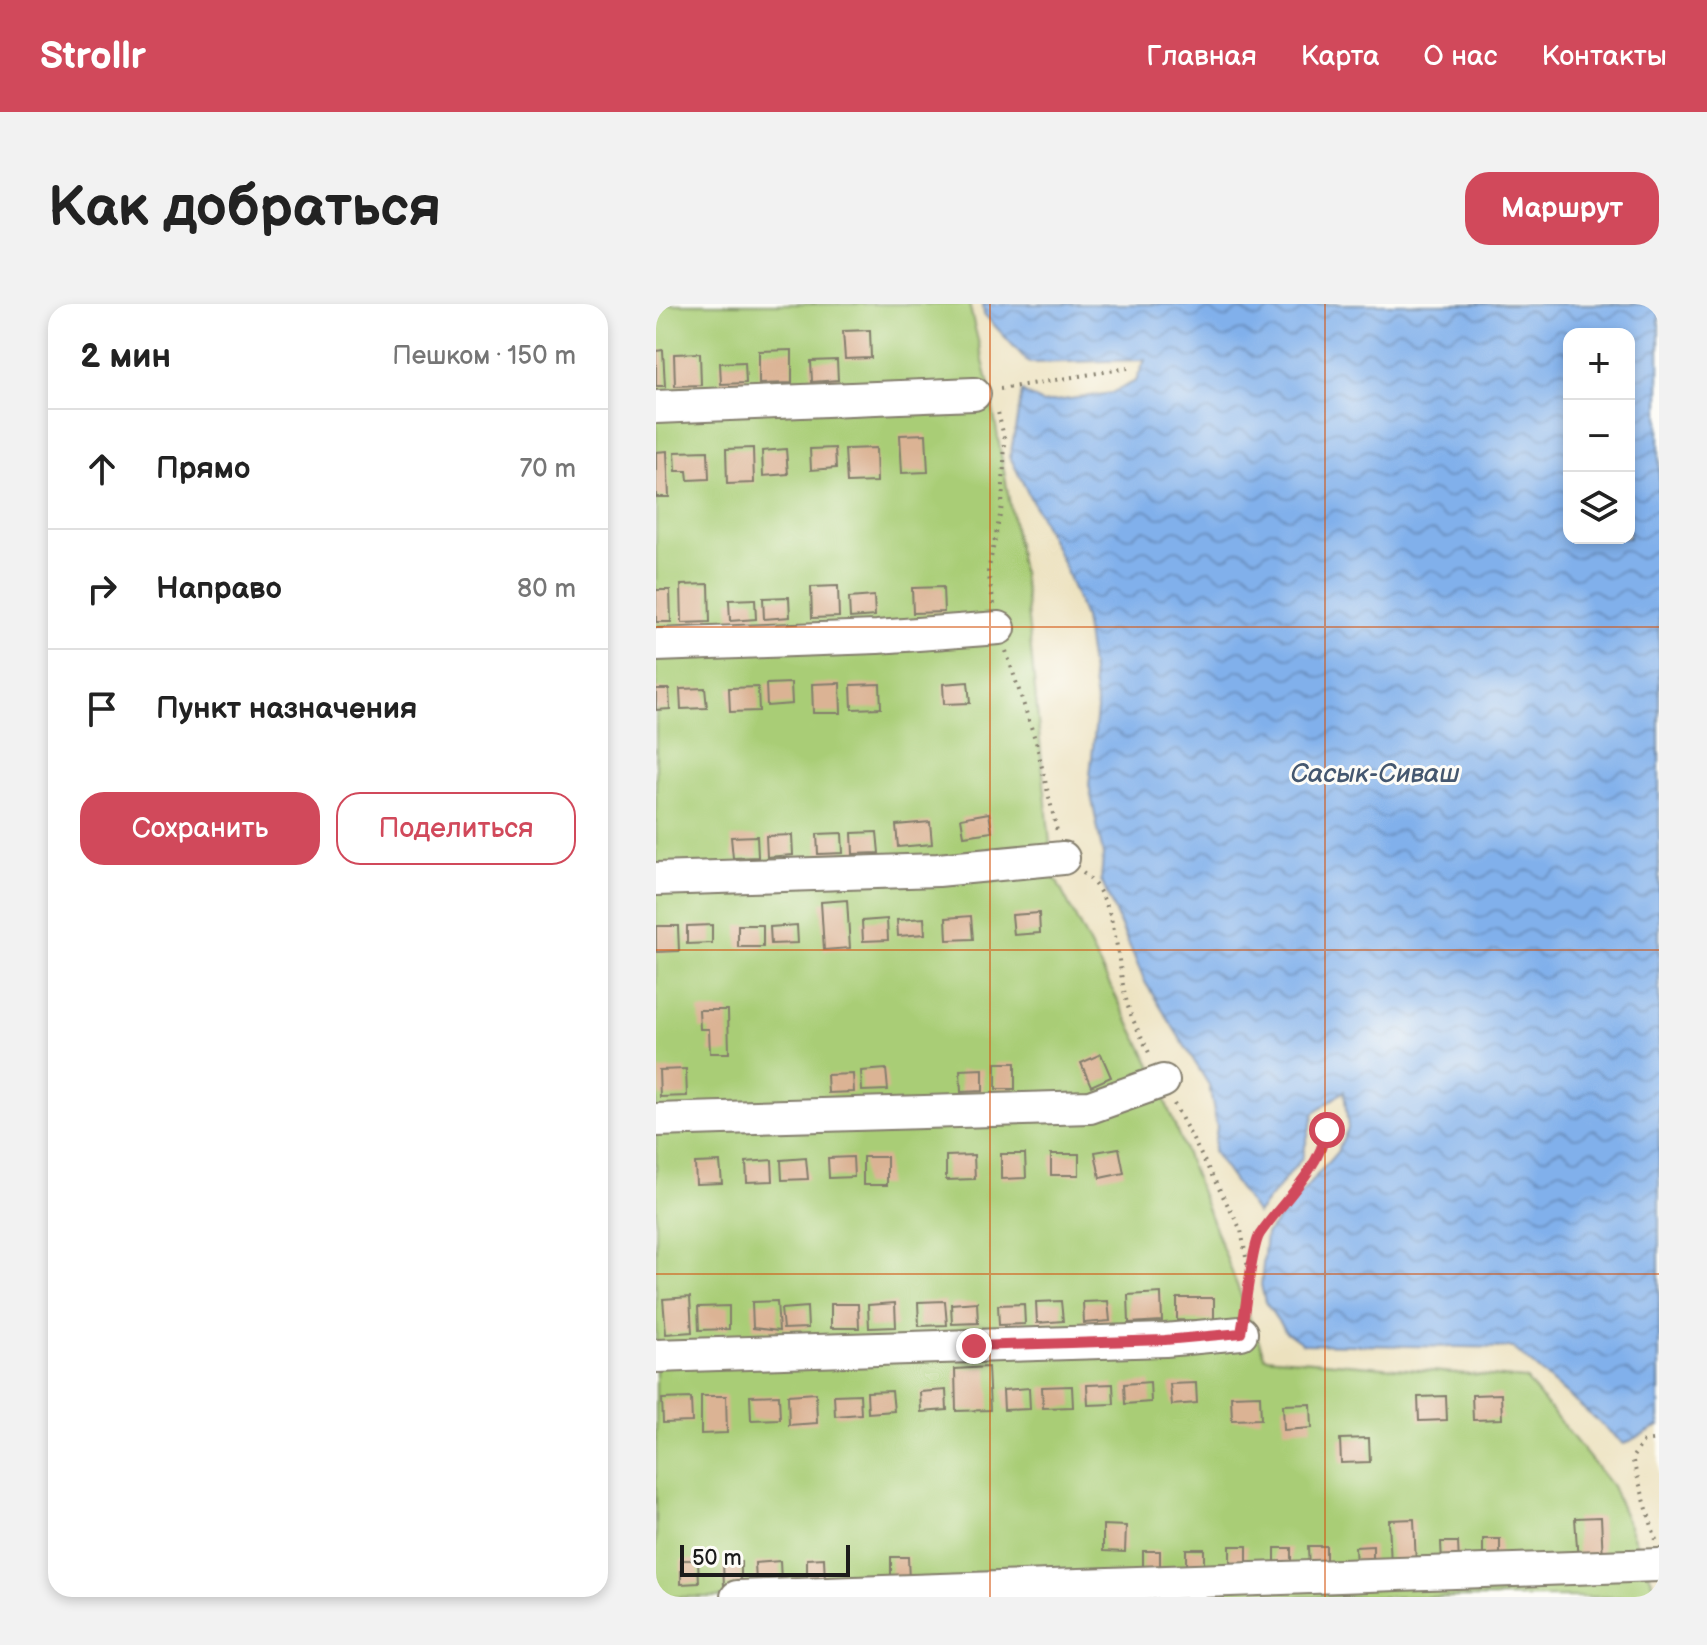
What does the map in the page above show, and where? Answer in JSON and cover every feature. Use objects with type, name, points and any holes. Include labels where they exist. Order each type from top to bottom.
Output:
[{"type":"lane","points":[[656,407],[974,394]]},
{"type":"lane","points":[[656,645],[999,628]]},
{"type":"lane","points":[[656,879],[938,870],[1063,858]]},
{"type":"lane","points":[[656,1120],[1090,1107],[1163,1081]]},
{"type":"lane","points":[[656,1356],[1165,1340],[1241,1333]]},
{"type":"lane","points":[[737,1597],[1659,1565]]},
{"type":"path","points":[[974,394],[1128,368]]},
{"type":"path","points":[[1241,1333],[1257,1237],[1308,1173],[1323,1147],[1331,1112]]},
{"type":"path","points":[[1659,1440],[1643,1442],[1632,1458],[1659,1549]]},
{"type":"green space","points":[[656,304],[969,304],[988,381],[1025,589],[1053,874],[1152,1067],[1265,1357],[1526,1379],[1612,1486],[1659,1597],[656,1597]]},
{"type":"water","name":"Сасык-Сиваш","points":[[983,304],[1659,304],[1659,1426],[1624,1444],[1513,1348],[1303,1344],[1285,1331],[1265,1302],[1261,1285],[1266,1234],[1337,1152],[1348,1128],[1344,1091],[1314,1113],[1302,1158],[1257,1214],[1213,1152],[1217,1127],[1209,1085],[1145,982],[1101,880],[1103,855],[1089,785],[1097,709],[1084,618],[1063,563],[1010,457],[1022,391],[1042,403],[1112,393],[1136,381],[1145,360],[1029,363],[984,314]]},
{"type":"building","points":[[870,330],[871,358],[845,359],[843,331]]},
{"type":"building","points":[[663,350],[665,386],[656,386],[656,351]]},
{"type":"building","points":[[792,350],[792,383],[759,384],[759,351]]},
{"type":"building","points":[[700,353],[701,385],[675,386],[674,354]]},
{"type":"building","points":[[837,360],[838,380],[812,382],[811,361]]},
{"type":"building","points":[[745,362],[746,383],[721,384],[720,363]]},
{"type":"building","points":[[926,434],[928,472],[902,473],[900,435]]},
{"type":"building","points":[[753,448],[754,483],[727,484],[726,449]]},
{"type":"building","points":[[835,448],[836,468],[811,470],[810,449]]},
{"type":"building","points":[[876,448],[877,482],[847,483],[845,449]]},
{"type":"building","points":[[786,449],[788,474],[763,476],[762,451]]},
{"type":"building","points":[[667,451],[669,497],[656,497],[656,452]]},
{"type":"building","points":[[708,451],[709,479],[688,480],[687,471],[676,471],[675,452]]},
{"type":"building","points":[[709,584],[710,622],[682,623],[681,585]]},
{"type":"building","points":[[838,586],[839,617],[812,618],[811,587]]},
{"type":"building","points":[[943,587],[944,612],[913,613],[912,588]]},
{"type":"building","points":[[656,590],[670,590],[671,622],[656,622]]},
{"type":"building","points":[[874,596],[875,616],[850,618],[849,598]]},
{"type":"building","points":[[789,597],[790,617],[764,619],[763,598]]},
{"type":"building","points":[[755,599],[756,619],[730,621],[729,600]]},
{"type":"building","points":[[968,682],[970,703],[944,704],[943,684]]},
{"type":"building","points":[[791,683],[792,704],[767,706],[766,684]]},
{"type":"building","points":[[840,683],[841,713],[813,713],[812,684]]},
{"type":"building","points":[[880,684],[881,708],[852,709],[851,685]]},
{"type":"building","points":[[758,687],[759,711],[730,712],[729,688]]},
{"type":"building","points":[[705,688],[707,708],[681,709],[680,689]]},
{"type":"building","points":[[656,689],[669,689],[670,709],[656,710]]},
{"type":"building","points":[[989,813],[992,832],[964,836],[961,818]]},
{"type":"building","points":[[930,822],[932,844],[898,847],[896,825]]},
{"type":"building","points":[[877,832],[879,853],[853,854],[852,833]]},
{"type":"building","points":[[842,833],[843,853],[818,854],[817,834]]},
{"type":"building","points":[[792,835],[793,855],[767,857],[766,836]]},
{"type":"building","points":[[757,836],[758,857],[733,858],[731,837]]},
{"type":"building","points":[[847,900],[850,948],[824,950],[821,902]]},
{"type":"building","points":[[1039,913],[1040,933],[1014,935],[1012,915]]},
{"type":"building","points":[[971,916],[973,939],[947,940],[946,918]]},
{"type":"building","points":[[924,918],[925,934],[898,936],[897,920]]},
{"type":"building","points":[[887,919],[888,940],[863,941],[862,921]]},
{"type":"building","points":[[712,925],[712,943],[687,944],[687,926]]},
{"type":"building","points":[[738,925],[763,925],[763,947],[738,947]]},
{"type":"building","points":[[797,925],[798,943],[771,944],[770,927]]},
{"type":"building","points":[[656,926],[678,926],[679,951],[656,952]]},
{"type":"building","points":[[699,1010],[728,1010],[729,1053],[710,1053],[709,1029],[700,1029]]},
{"type":"building","points":[[1101,1054],[1111,1077],[1091,1086],[1081,1063]]},
{"type":"building","points":[[996,1063],[1015,1063],[1015,1089],[996,1089]]},
{"type":"building","points":[[686,1069],[687,1096],[660,1097],[659,1070]]},
{"type":"building","points":[[886,1069],[888,1090],[862,1091],[861,1071]]},
{"type":"building","points":[[983,1069],[983,1091],[961,1092],[960,1070]]},
{"type":"building","points":[[853,1074],[854,1092],[828,1093],[827,1075]]},
{"type":"building","points":[[1119,1148],[1124,1173],[1100,1178],[1095,1152]]},
{"type":"building","points":[[1001,1154],[1025,1154],[1026,1178],[1001,1179]]},
{"type":"building","points":[[1051,1154],[1079,1154],[1079,1175],[1051,1175]]},
{"type":"building","points":[[974,1155],[975,1179],[946,1180],[946,1156]]},
{"type":"building","points":[[853,1157],[854,1177],[829,1178],[828,1158]]},
{"type":"building","points":[[863,1157],[887,1157],[887,1185],[863,1185]]},
{"type":"building","points":[[806,1158],[808,1179],[782,1180],[781,1160]]},
{"type":"building","points":[[772,1160],[773,1181],[747,1182],[746,1162]]},
{"type":"building","points":[[720,1162],[722,1183],[696,1184],[695,1163]]},
{"type":"building","points":[[1161,1293],[1162,1321],[1129,1323],[1128,1295]]},
{"type":"building","points":[[690,1297],[692,1332],[666,1334],[663,1299]]},
{"type":"building","points":[[1177,1298],[1214,1298],[1214,1321],[1177,1320]]},
{"type":"building","points":[[777,1301],[779,1331],[753,1328],[752,1302]]},
{"type":"building","points":[[945,1301],[947,1325],[919,1326],[918,1302]]},
{"type":"building","points":[[1061,1301],[1063,1321],[1037,1323],[1036,1302]]},
{"type":"building","points":[[1108,1301],[1110,1321],[1084,1323],[1083,1302]]},
{"type":"building","points":[[977,1302],[978,1323],[952,1324],[951,1304]]},
{"type":"building","points":[[895,1303],[896,1327],[869,1328],[868,1305]]},
{"type":"building","points":[[831,1304],[858,1304],[859,1328],[831,1328]]},
{"type":"building","points":[[1024,1304],[1025,1324],[999,1325],[998,1305]]},
{"type":"building","points":[[729,1306],[729,1329],[699,1330],[698,1307]]},
{"type":"building","points":[[807,1307],[808,1328],[783,1329],[781,1309]]},
{"type":"building","points":[[988,1367],[990,1410],[956,1411],[955,1369]]},
{"type":"building","points":[[1150,1382],[1151,1402],[1125,1404],[1124,1384]]},
{"type":"building","points":[[1196,1383],[1197,1403],[1172,1405],[1170,1384]]},
{"type":"building","points":[[1113,1384],[1114,1404],[1088,1405],[1087,1385]]},
{"type":"building","points":[[1072,1386],[1073,1407],[1043,1408],[1042,1387]]},
{"type":"building","points":[[1029,1388],[1030,1409],[1004,1410],[1003,1390]]},
{"type":"building","points":[[946,1390],[947,1410],[921,1412],[920,1392]]},
{"type":"building","points":[[892,1391],[894,1411],[868,1413],[867,1392]]},
{"type":"building","points":[[816,1393],[817,1423],[789,1425],[788,1395]]},
{"type":"building","points":[[860,1394],[861,1414],[835,1416],[834,1395]]},
{"type":"building","points":[[1501,1394],[1502,1419],[1473,1420],[1472,1395]]},
{"type":"building","points":[[779,1395],[780,1419],[751,1420],[750,1396]]},
{"type":"building","points":[[1260,1395],[1261,1419],[1232,1420],[1231,1396]]},
{"type":"building","points":[[701,1396],[726,1396],[727,1433],[701,1434]]},
{"type":"building","points":[[1446,1396],[1447,1420],[1419,1421],[1418,1397]]},
{"type":"building","points":[[691,1398],[692,1422],[663,1423],[662,1399]]},
{"type":"building","points":[[1311,1404],[1312,1428],[1284,1430],[1283,1405]]},
{"type":"building","points":[[1369,1438],[1370,1462],[1341,1463],[1340,1439]]},
{"type":"building","points":[[1601,1517],[1603,1560],[1578,1562],[1575,1518]]},
{"type":"building","points":[[1414,1519],[1416,1565],[1391,1566],[1389,1520]]},
{"type":"building","points":[[1103,1525],[1126,1526],[1125,1552],[1103,1551]]},
{"type":"building","points":[[1483,1539],[1500,1539],[1500,1561],[1483,1561]]},
{"type":"building","points":[[1441,1542],[1458,1542],[1459,1564],[1442,1564]]},
{"type":"building","points":[[1230,1546],[1247,1546],[1247,1569],[1230,1569]]},
{"type":"building","points":[[1308,1546],[1326,1546],[1326,1569],[1309,1570]]},
{"type":"building","points":[[1373,1546],[1373,1567],[1356,1567],[1355,1547]]},
{"type":"building","points":[[1275,1548],[1291,1548],[1291,1569],[1275,1569]]},
{"type":"building","points":[[1186,1549],[1204,1549],[1204,1572],[1186,1572]]},
{"type":"building","points":[[1143,1551],[1160,1551],[1160,1573],[1143,1573]]},
{"type":"building","points":[[891,1557],[908,1557],[909,1581],[891,1581]]},
{"type":"building","points":[[824,1558],[825,1582],[807,1582],[807,1559]]},
{"type":"building","points":[[681,1560],[698,1560],[699,1583],[681,1584]]},
{"type":"building","points":[[780,1561],[781,1582],[756,1583],[755,1563]]},
{"type":"building","points":[[723,1562],[741,1562],[741,1585],[724,1586]]},
{"type":"route","points":[[974,1346],[1165,1340],[1241,1333],[1257,1237],[1300,1186],[1323,1147],[1327,1130]]}]
